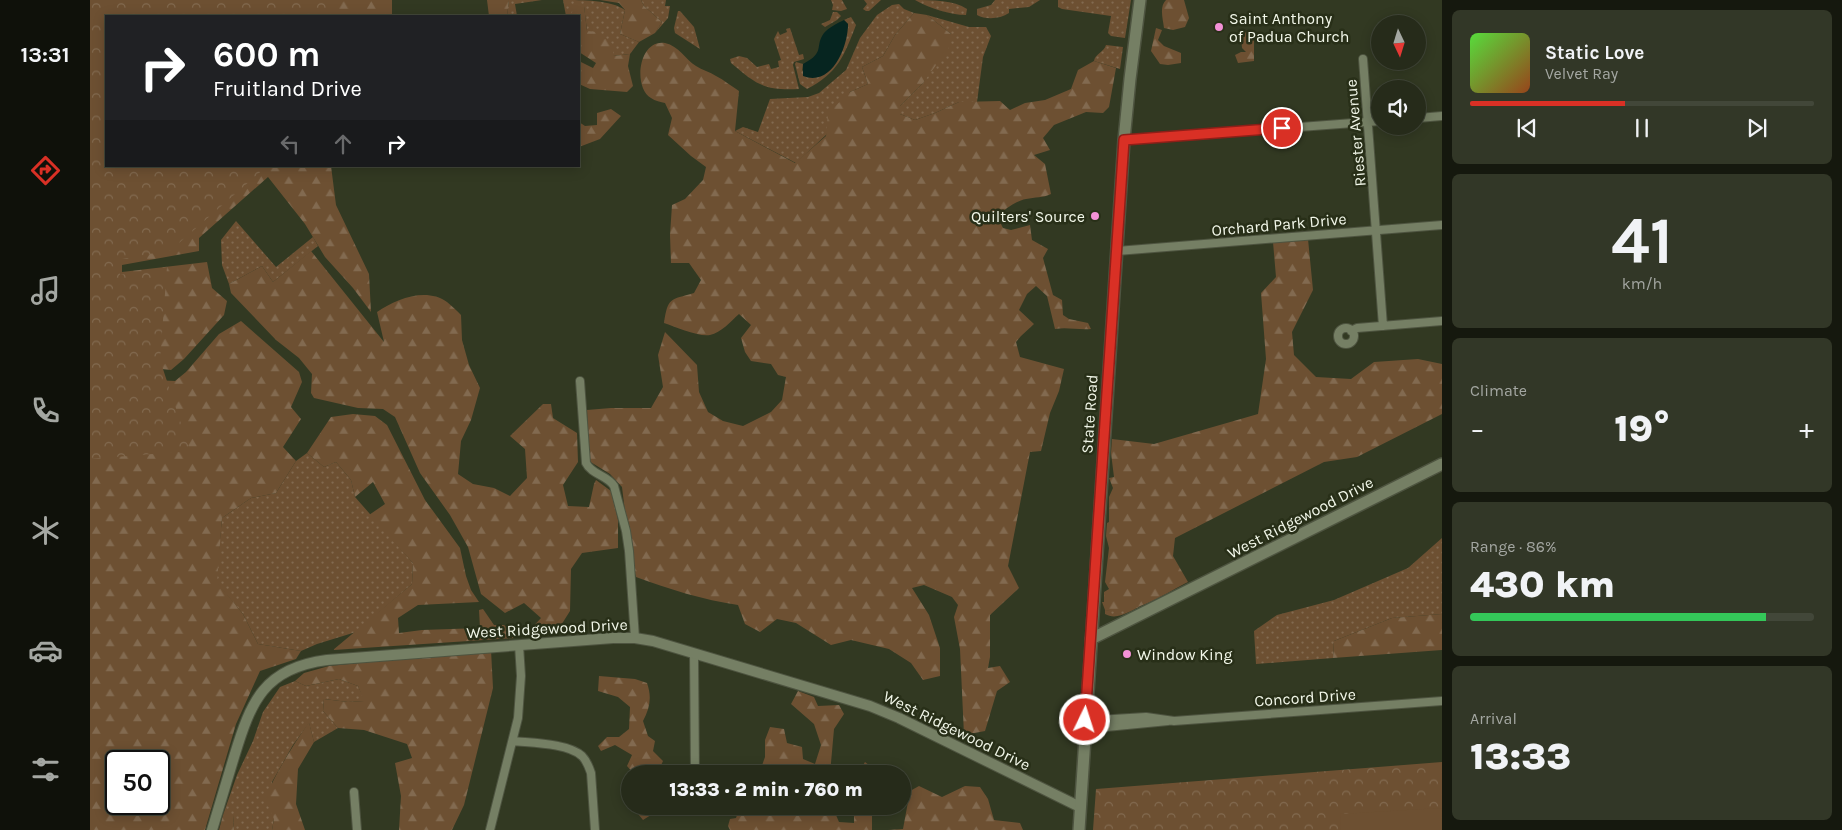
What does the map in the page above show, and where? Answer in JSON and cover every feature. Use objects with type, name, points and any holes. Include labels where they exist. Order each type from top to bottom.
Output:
[{"type":"main road","name":"State Road","points":[[1079,830],[1124,140],[1140,0]]},
{"type":"main road","name":"West Ridgewood Drive","points":[[1091,639],[1442,464]]},
{"type":"street","name":"Riester Avenue","points":[[1363,59],[1383,326]]},
{"type":"street","points":[[1426,117],[1442,116]]},
{"type":"street","points":[[1124,140],[1371,122]]},
{"type":"street","name":"Orchard Park Drive","points":[[1118,251],[1442,225]]},
{"type":"street","points":[[1351,331],[1357,328],[1442,321]]},
{"type":"street","points":[[580,381],[586,463],[590,470],[611,481],[614,486],[626,531],[635,638]]},
{"type":"street","name":"West Ridgewood Drive","points":[[212,830],[249,712],[263,690],[287,671],[306,663],[327,660],[613,638],[635,638],[653,641],[849,699],[890,714],[1080,807]]},
{"type":"street","points":[[490,830],[513,741],[521,695],[519,645]]},
{"type":"street","points":[[694,653],[695,765]]},
{"type":"street","name":"Concord Drive","points":[[1085,724],[1096,728],[1442,701]]},
{"type":"street","points":[[513,741],[557,746],[572,750],[582,756],[588,764],[591,773],[595,830]]},
{"type":"street","points":[[354,792],[357,830]]},
{"type":"green space","points":[[90,0],[392,0],[392,15],[105,15],[105,161]]},
{"type":"green space","points":[[90,0],[336,0],[326,15],[105,15],[105,167],[266,167],[171,250],[117,260],[120,275],[167,267],[160,360],[190,451],[90,459]]},
{"type":"green space","points":[[487,0],[509,0],[507,15],[489,15]]},
{"type":"green space","points":[[509,0],[542,0],[515,4],[517,15],[507,15]]},
{"type":"green space","points":[[563,0],[596,1],[612,4],[625,10],[620,34],[639,42],[630,54],[613,56],[587,31],[584,6],[571,15],[566,15]]},
{"type":"green space","points":[[600,0],[641,0],[644,6],[662,22],[655,33],[639,42],[620,34],[625,10],[619,3]]},
{"type":"green space","points":[[641,0],[666,0],[665,6],[670,6],[668,18],[655,33],[662,22],[644,6]]},
{"type":"green space","points":[[831,0],[842,0],[847,9],[841,11],[832,10]]},
{"type":"green space","points":[[864,0],[881,0],[869,11],[866,11],[863,9],[867,4]]},
{"type":"green space","points":[[915,0],[943,1],[956,4],[967,9],[966,15],[953,14]]},
{"type":"green space","points":[[995,0],[1040,0],[1029,7],[1009,9],[1009,13],[997,18],[985,18],[977,15],[977,9],[991,5]]},
{"type":"green space","points":[[1058,0],[1131,0],[1125,38],[1111,36],[1108,33],[1111,16],[1062,9],[1058,7]]},
{"type":"green space","points":[[1166,0],[1184,0],[1189,18],[1185,27],[1173,30],[1164,28],[1162,10]]},
{"type":"green space","points":[[899,4],[904,9],[914,13],[895,35],[883,56],[862,67],[868,84],[850,92],[826,135],[796,163],[735,131],[743,127],[758,132],[770,99],[808,97],[819,93],[846,70],[860,38],[877,15],[892,5]]},
{"type":"green space","points":[[584,5],[587,31],[597,32],[614,45],[613,56],[630,54],[628,66],[633,86],[627,92],[590,89],[580,84],[580,62],[593,68],[596,63],[580,53],[580,15],[570,15],[575,6]]},
{"type":"green space","points":[[678,11],[694,27],[700,49],[675,33],[674,28]]},
{"type":"green space","points":[[833,12],[837,12],[841,16],[825,27],[821,24],[830,20]]},
{"type":"green space","points":[[914,13],[927,15],[951,34],[950,46],[923,83],[900,106],[900,114],[915,120],[959,102],[1000,101],[1010,110],[1025,103],[1045,100],[1071,89],[1078,70],[1094,61],[1116,68],[1109,107],[1103,113],[1086,112],[1054,125],[1043,138],[1050,150],[1034,155],[1045,164],[1051,194],[1018,202],[997,216],[1003,228],[1011,230],[1030,225],[1032,240],[1048,249],[1043,258],[1053,295],[1062,300],[1063,315],[1069,319],[1088,323],[1091,329],[1055,329],[1047,296],[1036,286],[1027,294],[1019,310],[1034,324],[1016,342],[1020,357],[1064,369],[1059,391],[1050,413],[1041,451],[1030,452],[1008,566],[1019,588],[990,615],[990,657],[988,668],[1000,666],[1010,682],[997,691],[985,731],[964,735],[960,649],[954,617],[958,605],[952,597],[924,585],[912,588],[929,615],[940,648],[940,676],[923,680],[911,663],[889,649],[851,640],[831,645],[796,623],[777,619],[760,632],[745,624],[738,605],[686,594],[636,577],[631,560],[622,487],[610,474],[589,461],[587,410],[651,408],[663,387],[658,355],[665,332],[697,365],[699,392],[708,412],[723,421],[743,426],[771,412],[782,400],[786,377],[778,375],[771,364],[751,361],[745,352],[741,338],[751,325],[739,314],[722,329],[710,335],[693,333],[664,323],[667,308],[671,301],[694,293],[701,280],[689,263],[671,263],[670,235],[672,205],[685,199],[703,180],[706,167],[668,135],[672,118],[665,103],[653,99],[645,93],[640,75],[644,56],[649,48],[656,44],[665,43],[670,45],[696,66],[739,91],[735,131],[795,163],[826,136],[828,113],[850,92],[868,84],[862,67],[883,56],[895,35]]},
{"type":"green space","points":[[927,15],[969,27],[986,27],[991,36],[983,57],[977,102],[959,102],[915,120],[900,114],[900,106],[923,83],[951,34]]},
{"type":"green space","points":[[851,17],[856,25],[839,63],[826,77],[807,89],[800,84],[796,62],[803,64],[802,71],[848,28],[848,24],[844,20]]},
{"type":"green space","points":[[790,28],[799,55],[803,54],[804,59],[794,62],[793,65],[799,89],[777,89],[761,85],[731,63],[730,59],[739,56],[747,58],[757,67],[769,64],[771,69],[779,67],[778,61],[781,60],[774,39],[778,31],[780,35],[787,32],[786,29]]},
{"type":"green space","points":[[1156,28],[1162,30],[1158,40],[1164,46],[1181,53],[1181,63],[1160,64],[1151,51]]},
{"type":"green space","points":[[1247,31],[1254,33],[1254,61],[1238,63],[1235,55],[1246,52],[1242,48],[1241,35]]},
{"type":"green space","points":[[1106,45],[1123,47],[1120,69],[1094,61]]},
{"type":"green space","points":[[611,109],[621,116],[600,139],[580,147],[580,123],[585,126],[597,125],[597,113]]},
{"type":"green space","points":[[106,167],[331,167],[336,205],[369,274],[371,312],[353,288],[325,257],[305,224],[268,177],[199,238],[199,251],[122,265],[122,272],[207,262],[212,288],[227,301],[224,315],[184,359],[171,370],[124,365]]},
{"type":"green space","points":[[236,221],[276,267],[313,237],[318,246],[273,282],[262,266],[229,284],[222,265],[221,240]]},
{"type":"green space","points":[[1308,239],[1313,290],[1292,332],[1294,355],[1316,377],[1351,379],[1374,362],[1418,359],[1442,364],[1442,414],[1357,457],[1324,462],[1175,538],[1173,556],[1188,582],[1137,607],[1126,610],[1105,610],[1102,602],[1104,602],[1104,592],[1109,589],[1105,582],[1109,548],[1106,536],[1107,523],[1109,522],[1109,497],[1113,488],[1109,478],[1114,477],[1111,453],[1112,439],[1154,444],[1258,414],[1266,359],[1261,293],[1276,277],[1273,242]]},
{"type":"green space","points":[[311,251],[384,342],[377,312],[402,299],[411,296],[430,295],[447,302],[461,315],[462,340],[469,365],[480,388],[471,420],[461,441],[458,474],[473,484],[494,488],[510,496],[527,478],[525,449],[510,436],[543,404],[551,404],[553,418],[577,433],[578,462],[563,485],[568,506],[589,507],[596,480],[611,491],[618,520],[618,548],[582,553],[571,569],[570,611],[558,630],[527,633],[541,618],[524,603],[505,613],[481,594],[468,547],[450,515],[420,473],[395,417],[383,409],[358,408],[314,398],[311,393],[312,374],[299,358],[276,340],[231,293],[229,284],[262,266],[273,282]]},
{"type":"green space","points":[[241,321],[299,372],[302,382],[291,407],[301,419],[283,447],[296,461],[276,493],[251,498],[222,518],[217,582],[243,614],[258,644],[301,651],[296,659],[260,671],[236,724],[205,830],[90,830],[90,377],[175,381],[186,372],[219,334]]},
{"type":"green space","points":[[353,414],[375,416],[387,425],[425,500],[460,548],[466,576],[471,590],[479,602],[418,605],[398,618],[399,633],[422,630],[480,628],[479,610],[483,609],[494,625],[504,625],[513,632],[514,638],[333,650],[412,584],[413,563],[369,515],[385,504],[373,482],[355,497],[351,480],[336,462],[324,467],[307,453],[331,417]]},
{"type":"green space","points":[[307,453],[324,467],[336,462],[351,480],[355,497],[413,563],[412,584],[356,632],[301,651],[258,644],[243,614],[216,582],[222,518],[251,498],[276,493],[296,461]]},
{"type":"green space","points":[[1442,538],[1442,614],[1392,618],[1334,641],[1333,658],[1256,664],[1254,631],[1277,615],[1334,600],[1408,568]]},
{"type":"green space","points":[[1141,606],[1119,616],[1105,614],[1105,610],[1116,611]]},
{"type":"green space","points":[[1442,614],[1442,650],[1333,658],[1334,641],[1392,618]]},
{"type":"green space","points":[[491,650],[493,688],[464,805],[452,830],[399,830],[401,796],[395,763],[412,758],[407,744],[364,730],[338,728],[323,711],[324,699],[348,702],[364,701],[358,686],[339,679],[306,686],[295,681],[304,673],[329,666]]},
{"type":"green space","points":[[599,676],[635,679],[647,683],[650,702],[643,721],[648,736],[655,741],[653,751],[663,761],[661,765],[627,765],[632,755],[615,745],[601,751],[598,746],[607,737],[619,737],[629,729],[630,707],[618,697],[598,691]]},
{"type":"green space","points":[[339,679],[358,686],[365,701],[348,702],[324,699],[323,711],[338,728],[314,742],[309,723],[293,745],[272,782],[274,819],[272,830],[234,830],[233,815],[223,815],[263,712],[280,687],[295,681],[306,686]]},
{"type":"green space","points":[[798,691],[814,697],[818,706],[839,705],[844,714],[834,729],[831,765],[762,765],[765,757],[765,740],[770,727],[784,729],[787,743],[802,747],[803,759],[815,764],[821,745],[814,724],[791,704]]},
{"type":"green space","points":[[309,722],[314,742],[298,769],[296,804],[305,830],[272,830],[274,819],[265,799],[274,779]]},
{"type":"green space","points":[[1442,762],[1442,830],[1093,830],[1096,789]]},
{"type":"green space","points":[[919,786],[942,797],[965,786],[980,787],[988,799],[994,820],[1020,823],[1023,830],[888,830],[903,829],[906,815],[911,815],[911,790]]},
{"type":"green space","points":[[1441,808],[1442,830],[1341,830],[1340,814]]},
{"type":"green space","points":[[223,815],[233,815],[234,830],[219,830]]},
{"type":"green space","points":[[639,815],[651,815],[643,820]]},
{"type":"green space","points":[[737,815],[836,815],[839,822],[854,823],[854,815],[872,815],[872,830],[730,830],[728,826],[730,819],[736,818]]},
{"type":"water","points":[[844,20],[848,24],[847,33],[845,43],[836,63],[822,76],[813,78],[803,76],[803,64],[815,56],[824,33]]},
{"type":"place","name":"Saint Anthony of Padua Church","points":[[1219,27]]},
{"type":"place","name":"Quilters' Source","points":[[1095,216]]},
{"type":"place","name":"Window King","points":[[1127,654]]},
{"type":"route","points":[[1085,720],[1124,140],[1282,128]]}]
